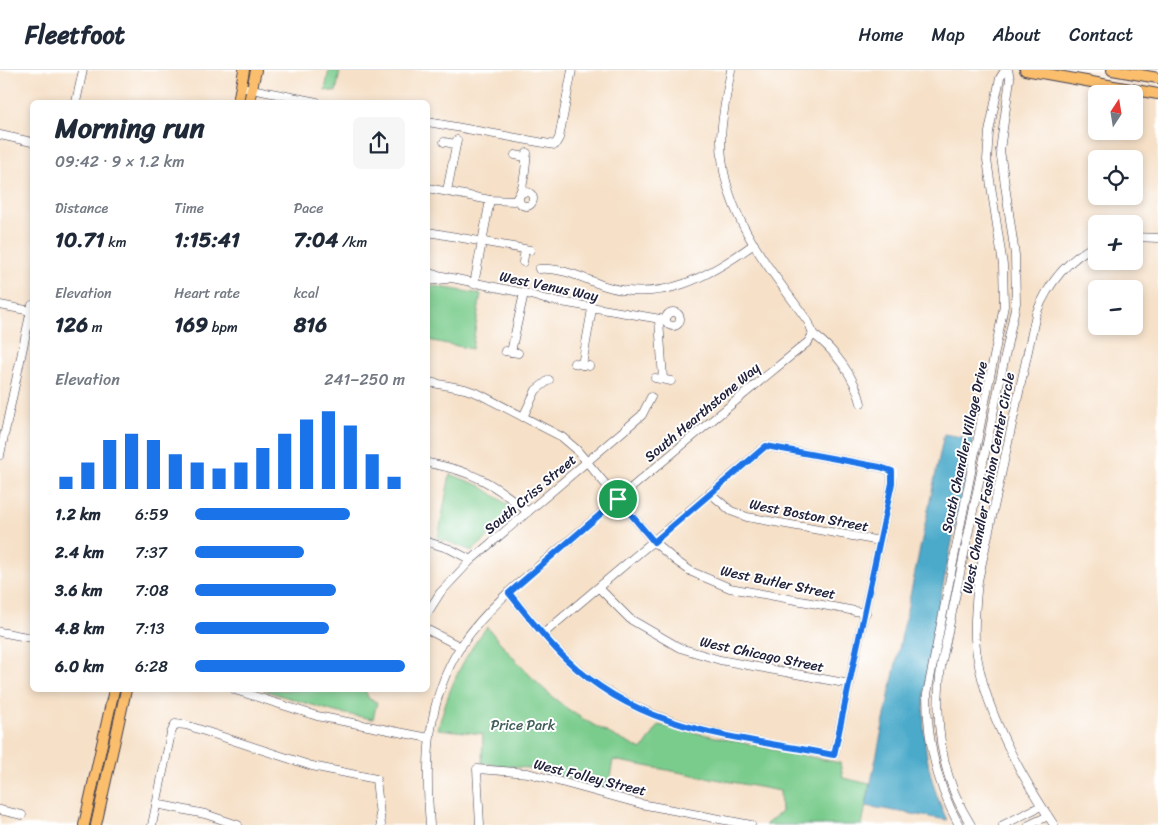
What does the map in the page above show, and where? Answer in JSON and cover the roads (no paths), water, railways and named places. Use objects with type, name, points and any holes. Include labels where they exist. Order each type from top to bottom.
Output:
[{"type":"main road","points":[[238,100],[244,70]]},
{"type":"main road","points":[[250,100],[256,70]]},
{"type":"main road","points":[[1025,70],[1158,94]]},
{"type":"main road","points":[[1112,70],[1158,78]]},
{"type":"main road","points":[[84,825],[114,692]]},
{"type":"main road","points":[[96,825],[126,692]]},
{"type":"street","points":[[76,100],[83,70]]},
{"type":"street","points":[[430,122],[555,145],[559,138],[572,70]]},
{"type":"street","points":[[731,70],[722,130],[723,167],[734,209],[754,244],[809,323],[812,334],[825,343],[857,388],[862,403]]},
{"type":"street","name":"South Chandler Village Drive","points":[[959,825],[945,798],[933,758],[928,730],[927,694],[1004,306],[1003,265],[988,170],[987,145],[1000,78],[1006,70],[1010,79],[1001,142],[1003,180],[1017,272],[1016,303],[942,661],[938,704],[940,734],[946,765],[959,802],[971,825]]},
{"type":"street","points":[[241,87],[252,91],[305,100]]},
{"type":"street","points":[[0,135],[30,142]]},
{"type":"street","points":[[444,142],[456,142],[447,191]]},
{"type":"street","points":[[987,145],[1001,142]]},
{"type":"street","points":[[430,188],[509,202],[519,197],[527,155],[515,155]]},
{"type":"street","points":[[474,284],[490,200]]},
{"type":"street","points":[[430,232],[528,250],[523,262]]},
{"type":"street","points":[[1143,237],[1158,238]]},
{"type":"street","points":[[540,268],[558,269],[614,288],[639,291],[664,289],[704,278],[754,244]]},
{"type":"street","name":"West Chandler Fashion Center Circle","points":[[1054,825],[1041,806],[1010,748],[992,704],[982,672],[975,638],[978,588],[1036,314],[1045,292],[1060,272],[1070,262],[1088,250]]},
{"type":"street","name":"West Venus Way","points":[[430,274],[524,293],[544,300],[662,320],[663,379]]},
{"type":"street","points":[[430,280],[449,279]]},
{"type":"street","points":[[511,352],[524,293]]},
{"type":"street","points":[[0,305],[30,308]]},
{"type":"street","points":[[582,365],[592,309]]},
{"type":"street","points":[[0,455],[30,317]]},
{"type":"street","name":"South Hearthstone Way","points":[[430,825],[427,784],[429,738],[442,687],[461,647],[487,614],[509,593],[618,499],[808,342],[812,334]]},
{"type":"street","points":[[523,417],[536,390],[549,380]]},
{"type":"street","name":"West Butler Street","points":[[430,382],[472,391],[562,438],[587,462],[654,542],[676,561],[718,584],[866,613]]},
{"type":"street","name":"South Criss Street","points":[[430,609],[440,594],[471,560],[642,415],[651,398]]},
{"type":"street","points":[[509,593],[543,634],[578,670],[639,709],[667,721],[707,732],[834,755],[866,613],[892,483],[892,471],[880,467],[766,446],[543,634]]},
{"type":"street","points":[[430,463],[458,468],[477,476],[500,489],[528,512]]},
{"type":"street","name":"West Boston Street","points":[[710,493],[731,511],[747,517],[880,541]]},
{"type":"street","points":[[430,543],[450,549],[471,560]]},
{"type":"street","name":"West Chicago Street","points":[[599,588],[630,618],[680,648],[720,660],[850,684]]},
{"type":"street","points":[[430,631],[461,647]]},
{"type":"street","points":[[0,632],[30,638]]},
{"type":"street","points":[[241,692],[317,716],[429,738]]},
{"type":"street","points":[[152,825],[171,733],[175,724],[186,725],[312,766],[376,779],[381,825]]},
{"type":"street","name":"West Folley Street","points":[[480,825],[477,770],[528,773],[641,804],[751,825]]},
{"type":"street","points":[[156,804],[205,814],[238,825]]},
{"type":"street","points":[[1003,825],[1041,806]]},
{"type":"street","points":[[0,810],[22,815]]},
{"type":"street","points":[[1029,825],[1048,816]]},
{"type":"water","points":[[944,434],[973,439],[931,642],[924,701],[924,730],[928,760],[935,790],[947,820],[866,806]]},
{"type":"park label","name":"Price Park","points":[[523,725]]}]
